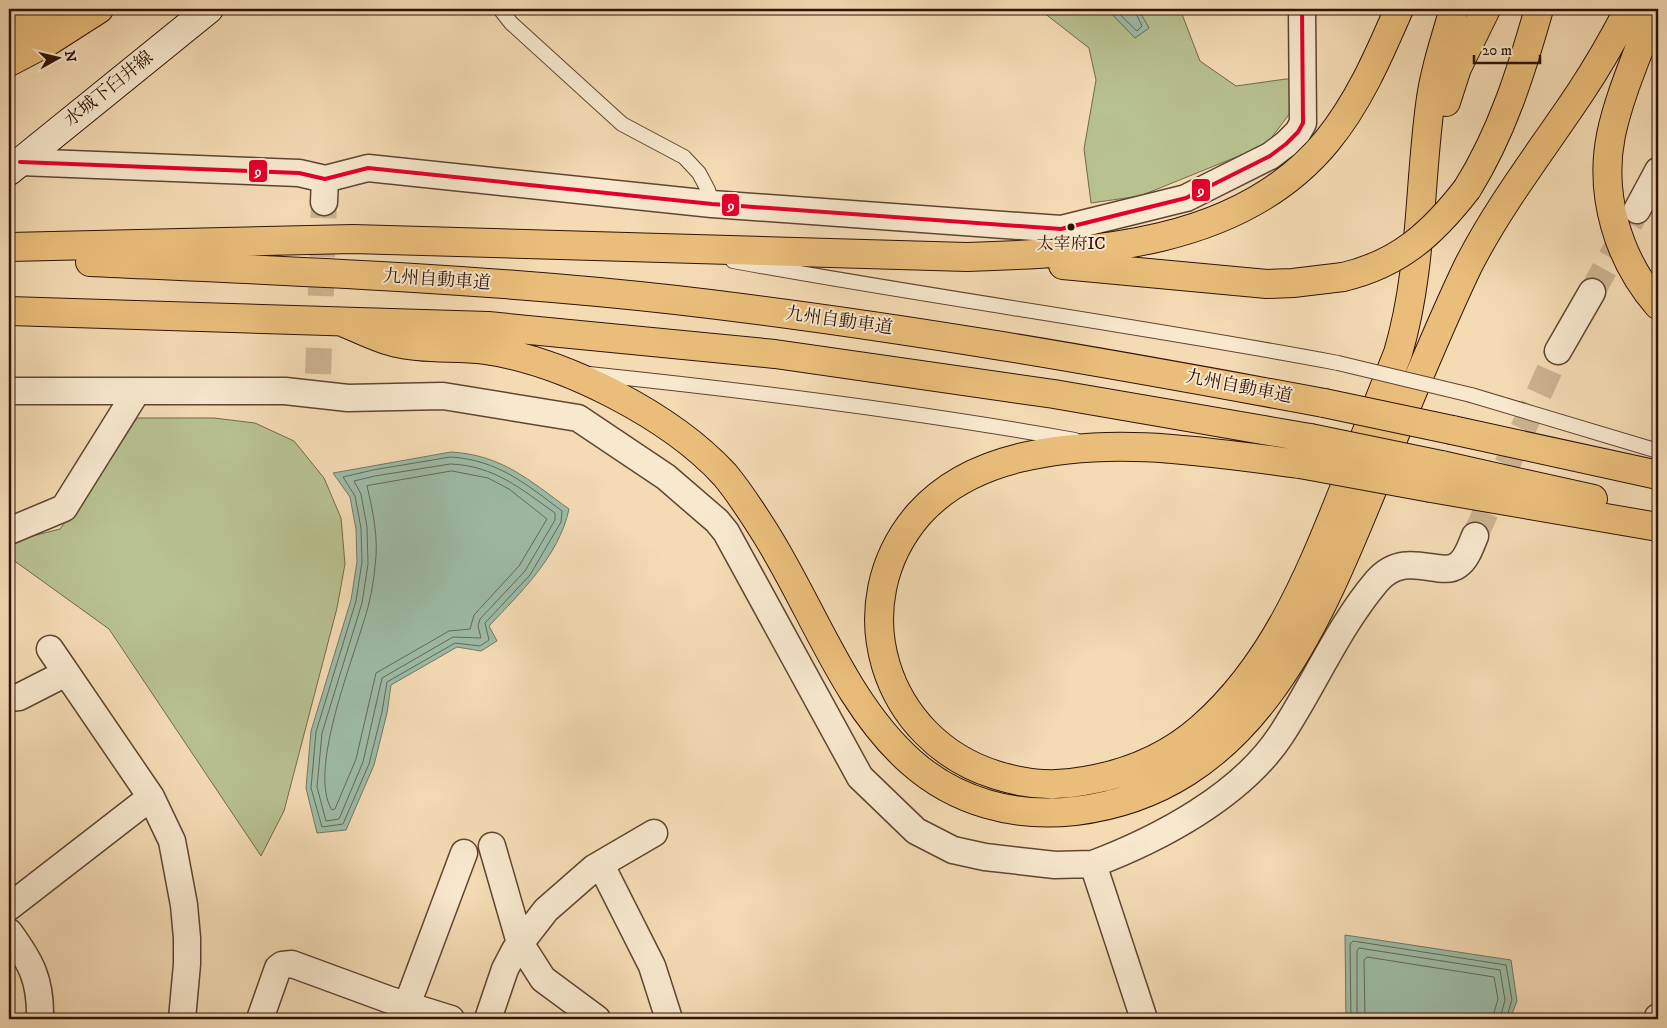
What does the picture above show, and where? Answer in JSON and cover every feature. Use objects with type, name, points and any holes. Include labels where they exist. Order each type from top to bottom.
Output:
[{"type":"highway","points":[[9,34],[54,9]]},
{"type":"highway","points":[[9,62],[49,41],[99,9]]},
{"type":"highway","points":[[967,257],[1050,254],[1139,242],[1207,222],[1241,208],[1271,191],[1301,167],[1320,148],[1347,113],[1364,84],[1399,9]]},
{"type":"highway","points":[[1454,9],[1430,102],[1423,198],[1408,320],[1398,353],[1314,564],[1297,600],[1255,669],[1228,701],[1200,729],[1168,752],[1137,768],[1102,778],[1055,784],[1040,784],[1008,778],[977,769],[951,755],[926,736],[906,711],[892,684],[883,652],[879,619],[882,588],[891,559],[904,535],[920,513],[942,492],[965,478],[989,467],[1020,458],[1056,451],[1112,447],[1199,451],[1300,464],[1436,477],[1658,527]]},
{"type":"highway","points":[[1423,198],[1444,107],[1457,68],[1486,9]]},
{"type":"highway","points":[[9,247],[353,239],[967,257],[1267,284],[1302,283],[1343,277],[1380,266],[1409,248],[1432,230],[1467,189],[1483,164],[1512,97],[1539,9]]},
{"type":"highway","points":[[342,322],[397,343],[488,350],[560,371],[607,391],[661,421],[693,445],[724,474],[750,509],[778,553],[867,713],[891,743],[915,766],[940,784],[971,800],[1000,808],[1034,812],[1066,812],[1101,808],[1164,786],[1191,770],[1219,749],[1262,703],[1283,674],[1323,605],[1338,573],[1432,343],[1471,261],[1523,175],[1584,88],[1630,9]]},
{"type":"highway","points":[[1654,9],[1620,103],[1611,136],[1608,195],[1623,249],[1634,273],[1658,305]]},
{"type":"highway","name":"九州自動車道","points":[[9,261],[90,262],[394,277],[543,287],[789,313],[1061,355],[1324,403],[1658,475]]},
{"type":"highway","name":"九州自動車道","points":[[9,311],[488,326],[775,354],[1045,392],[1310,438],[1436,477],[1658,513]]},
{"type":"main road","name":"水城下臼井線","points":[[14,166],[209,9]]},
{"type":"street","points":[[14,166],[299,173],[324,190],[368,168],[712,204],[1061,229],[1186,198],[1270,156],[1298,132],[1303,123],[1302,9]]},
{"type":"street","points":[[1637,210],[1658,170]]},
{"type":"street","points":[[1558,351],[1592,292]]},
{"type":"street","points":[[9,391],[137,391],[318,384],[348,398],[443,396],[578,418],[666,477],[717,521],[726,532],[860,777],[916,830],[953,850],[985,857],[1055,865],[1093,864],[1165,832],[1230,788],[1254,767],[1280,737],[1358,606],[1377,581],[1394,567],[1408,565],[1450,568],[1458,566],[1475,536]]},
{"type":"street","points":[[9,531],[64,508],[137,391]]},
{"type":"street","points":[[50,649],[151,797],[172,841],[184,904],[187,964],[182,1019]]},
{"type":"street","points":[[9,698],[19,697],[66,673]]},
{"type":"street","points":[[9,906],[151,797]]},
{"type":"street","points":[[488,1019],[504,969],[520,943],[546,910],[601,865],[654,833]]},
{"type":"street","points":[[492,846],[520,943],[543,979],[597,1019]]},
{"type":"street","points":[[407,1006],[464,853]]},
{"type":"street","points":[[1093,864],[1144,1019]]},
{"type":"street","points":[[601,865],[652,966],[669,1019]]},
{"type":"street","points":[[9,932],[28,958],[36,976],[40,996],[40,1019]]},
{"type":"street","points":[[260,1019],[278,968],[282,965],[292,964],[407,1006],[451,1019]]},
{"type":"lane","points":[[500,9],[511,23],[622,124],[684,157],[698,173],[708,190],[712,204]]},
{"type":"lane","points":[[661,248],[839,281],[1214,340],[1338,363],[1471,395],[1658,450]]},
{"type":"lane","points":[[560,371],[763,392],[984,424],[1112,447]]},
{"type":"shaded area","points":[[1039,9],[1107,9],[1135,38],[1149,28],[1138,9],[1180,9],[1200,61],[1236,86],[1286,79],[1315,80],[1266,145],[1140,196],[1091,203],[1084,149],[1096,80],[1089,48]]},
{"type":"shaded area","points":[[137,418],[214,418],[255,423],[294,441],[324,478],[341,518],[345,564],[337,608],[284,811],[261,856],[109,629],[9,557],[9,542],[60,529],[112,457]]},
{"type":"water","points":[[1107,9],[1138,9],[1149,28],[1135,38]]},
{"type":"water","points":[[451,452],[485,458],[528,479],[569,509],[564,526],[548,558],[514,600],[489,626],[497,641],[481,651],[457,647],[391,685],[387,713],[374,765],[346,830],[317,833],[306,788],[311,731],[351,600],[357,562],[356,529],[350,497],[333,473]]},
{"type":"water","points":[[1345,935],[1511,960],[1517,1001],[1510,1019],[1346,1019]]},
{"type":"tunnel","points":[[318,374],[324,202]]},
{"type":"tunnel","points":[[1592,292],[1637,210]]},
{"type":"tunnel","points":[[1475,536],[1558,351]]},
{"type":"transit line","name":"9","points":[[20,162],[299,173],[325,179],[368,168],[712,204],[1061,229],[1186,198],[1270,156],[1286,144],[1298,132],[1303,123],[1302,9]]},
{"type":"place","name":"太宰府IC","points":[[1071,227]]}]
